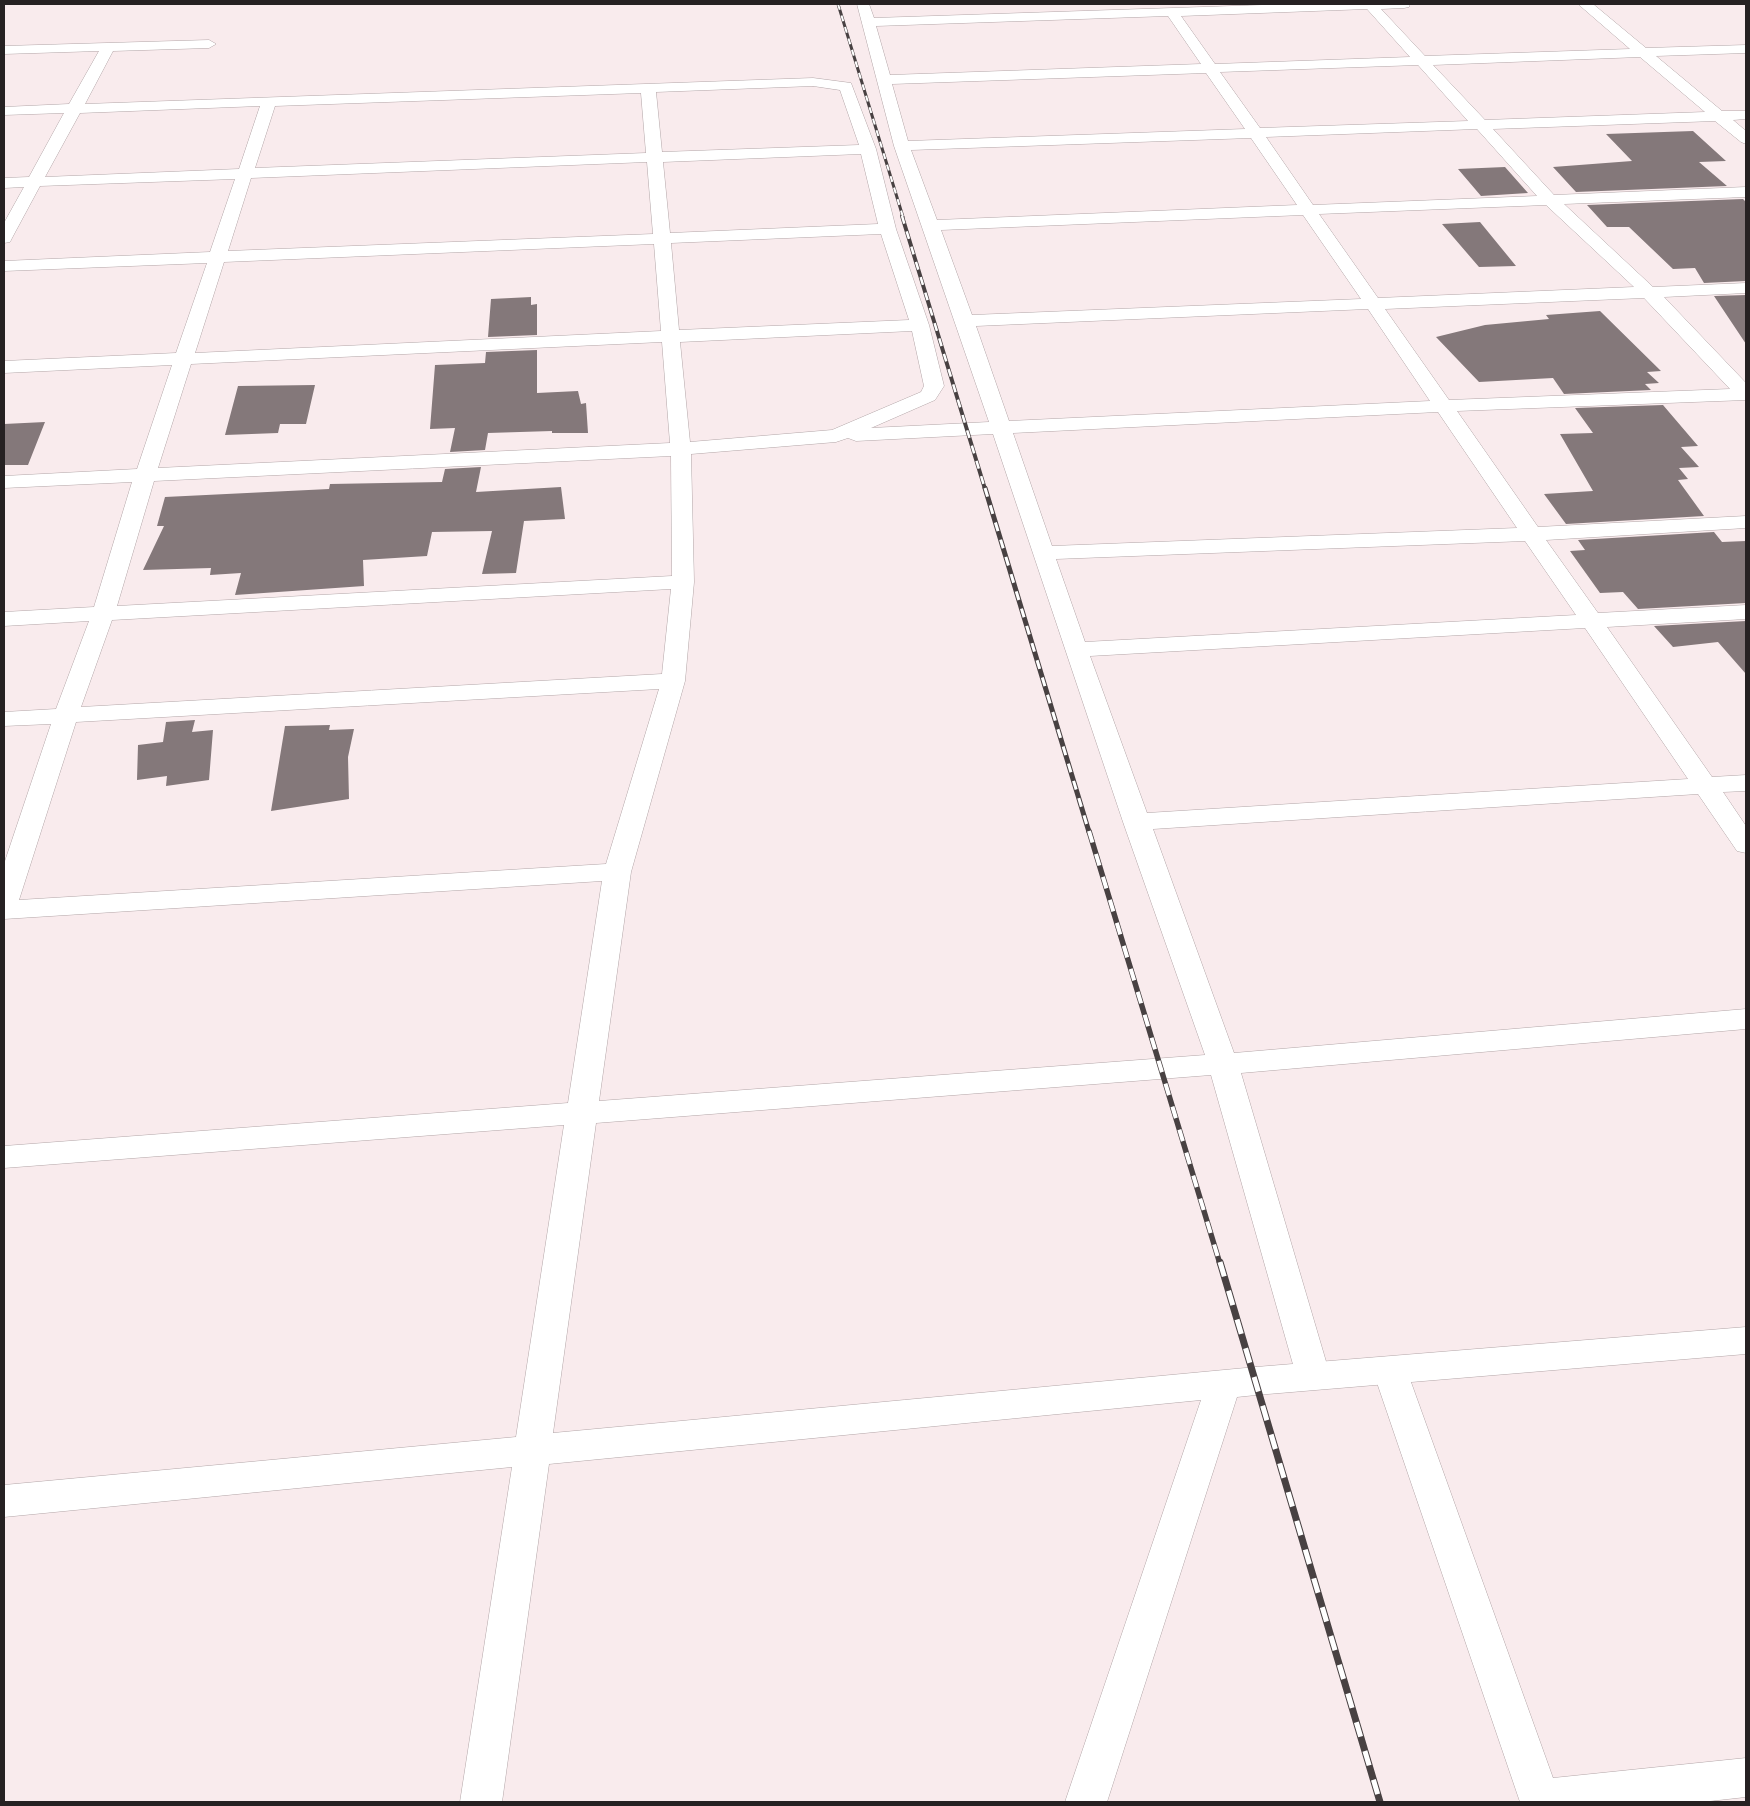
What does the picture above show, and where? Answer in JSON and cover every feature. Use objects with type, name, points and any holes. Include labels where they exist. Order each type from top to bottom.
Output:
[{"type":"street","points":[[1369,4],[1551,201],[1650,293],[1746,394]]},
{"type":"street","points":[[1313,1375],[1222,1064],[1076,650],[965,321],[902,146],[866,13],[1171,11],[1404,4]]},
{"type":"street","points":[[1584,4],[1746,139]]},
{"type":"street","points":[[1171,11],[1746,845]]},
{"type":"street","points":[[4,50],[209,44]]},
{"type":"street","points":[[4,238],[108,47]]},
{"type":"street","points":[[884,80],[1746,49]]},
{"type":"street","points":[[4,111],[813,82],[846,86],[868,149],[888,228],[920,325],[934,386],[928,396],[836,436]]},
{"type":"street","points":[[481,1802],[616,872],[674,681],[683,582],[680,449],[648,88]]},
{"type":"street","points":[[4,904],[66,715],[103,614],[145,475],[268,101]]},
{"type":"street","points":[[902,146],[1746,115]]},
{"type":"street","points":[[4,183],[868,149]]},
{"type":"street","points":[[930,225],[1746,192]]},
{"type":"street","points":[[4,266],[888,228]]},
{"type":"street","points":[[965,321],[1746,288]]},
{"type":"street","points":[[4,367],[920,325]]},
{"type":"street","points":[[4,482],[680,449],[836,436],[1444,406],[1746,394]]},
{"type":"street","points":[[1044,553],[1531,534],[1746,522]]},
{"type":"street","points":[[4,619],[683,582]]},
{"type":"street","points":[[1076,650],[1746,612]]},
{"type":"street","points":[[4,719],[674,681]]},
{"type":"street","points":[[1136,822],[1746,783]]},
{"type":"street","points":[[4,910],[616,872]]},
{"type":"street","points":[[4,1157],[1222,1064],[1746,1019]]},
{"type":"street","points":[[4,1500],[1313,1375],[1390,1371],[1746,1340]]},
{"type":"street","points":[[1390,1371],[1541,1801],[1746,1778]]},
{"type":"street","points":[[1086,1802],[1240,1383]]},
{"type":"building","points":[[1693,131],[1726,161],[1699,162],[1727,186],[1576,192],[1553,167],[1632,161],[1606,134]]},
{"type":"building","points":[[1505,167],[1528,193],[1481,196],[1458,169]]},
{"type":"building","points":[[1743,199],[1746,202],[1746,281],[1704,283],[1695,268],[1673,269],[1629,227],[1607,227],[1587,205]]},
{"type":"building","points":[[1480,222],[1516,266],[1479,267],[1442,224]]},
{"type":"building","points":[[1746,295],[1746,344],[1714,296]]},
{"type":"building","points":[[531,297],[531,305],[537,304],[537,335],[488,337],[491,299]]},
{"type":"building","points":[[1600,311],[1661,371],[1647,372],[1659,383],[1645,384],[1651,390],[1564,394],[1553,378],[1479,382],[1436,337],[1485,325],[1549,319],[1546,315]]},
{"type":"building","points":[[537,350],[537,393],[578,391],[581,404],[586,403],[588,433],[552,433],[552,431],[488,433],[485,450],[450,452],[455,428],[430,429],[435,365],[485,363],[486,352]]},
{"type":"building","points":[[315,385],[306,424],[280,424],[278,433],[225,435],[238,386]]},
{"type":"building","points":[[1663,405],[1698,446],[1681,447],[1699,467],[1679,468],[1688,479],[1678,480],[1704,516],[1566,524],[1544,494],[1593,491],[1560,434],[1593,433],[1575,408]]},
{"type":"building","points":[[45,422],[28,465],[4,465],[4,424]]},
{"type":"building","points":[[481,467],[476,492],[561,487],[565,519],[524,521],[516,573],[482,574],[492,531],[432,532],[427,556],[363,560],[364,586],[235,595],[241,573],[210,575],[211,568],[143,570],[164,526],[157,526],[165,497],[329,489],[330,484],[442,482],[445,469]]},
{"type":"building","points":[[1714,532],[1722,542],[1746,541],[1746,603],[1638,609],[1623,592],[1600,593],[1570,551],[1585,550],[1578,540]]},
{"type":"building","points":[[1746,621],[1746,674],[1718,642],[1673,647],[1654,626]]},
{"type":"building","points":[[195,720],[192,732],[213,730],[209,780],[166,786],[167,776],[137,780],[138,745],[163,742],[166,722]]},
{"type":"building","points":[[330,725],[329,730],[354,729],[348,757],[349,799],[271,811],[285,726]]},
{"type":"railway","points":[[838,4],[903,217]]},
{"type":"railway","points":[[902,216],[985,489]]},
{"type":"railway","points":[[985,488],[1089,832]]},
{"type":"railway","points":[[1089,831],[1220,1264]]},
{"type":"railway","points":[[1220,1262],[1380,1802]]}]
